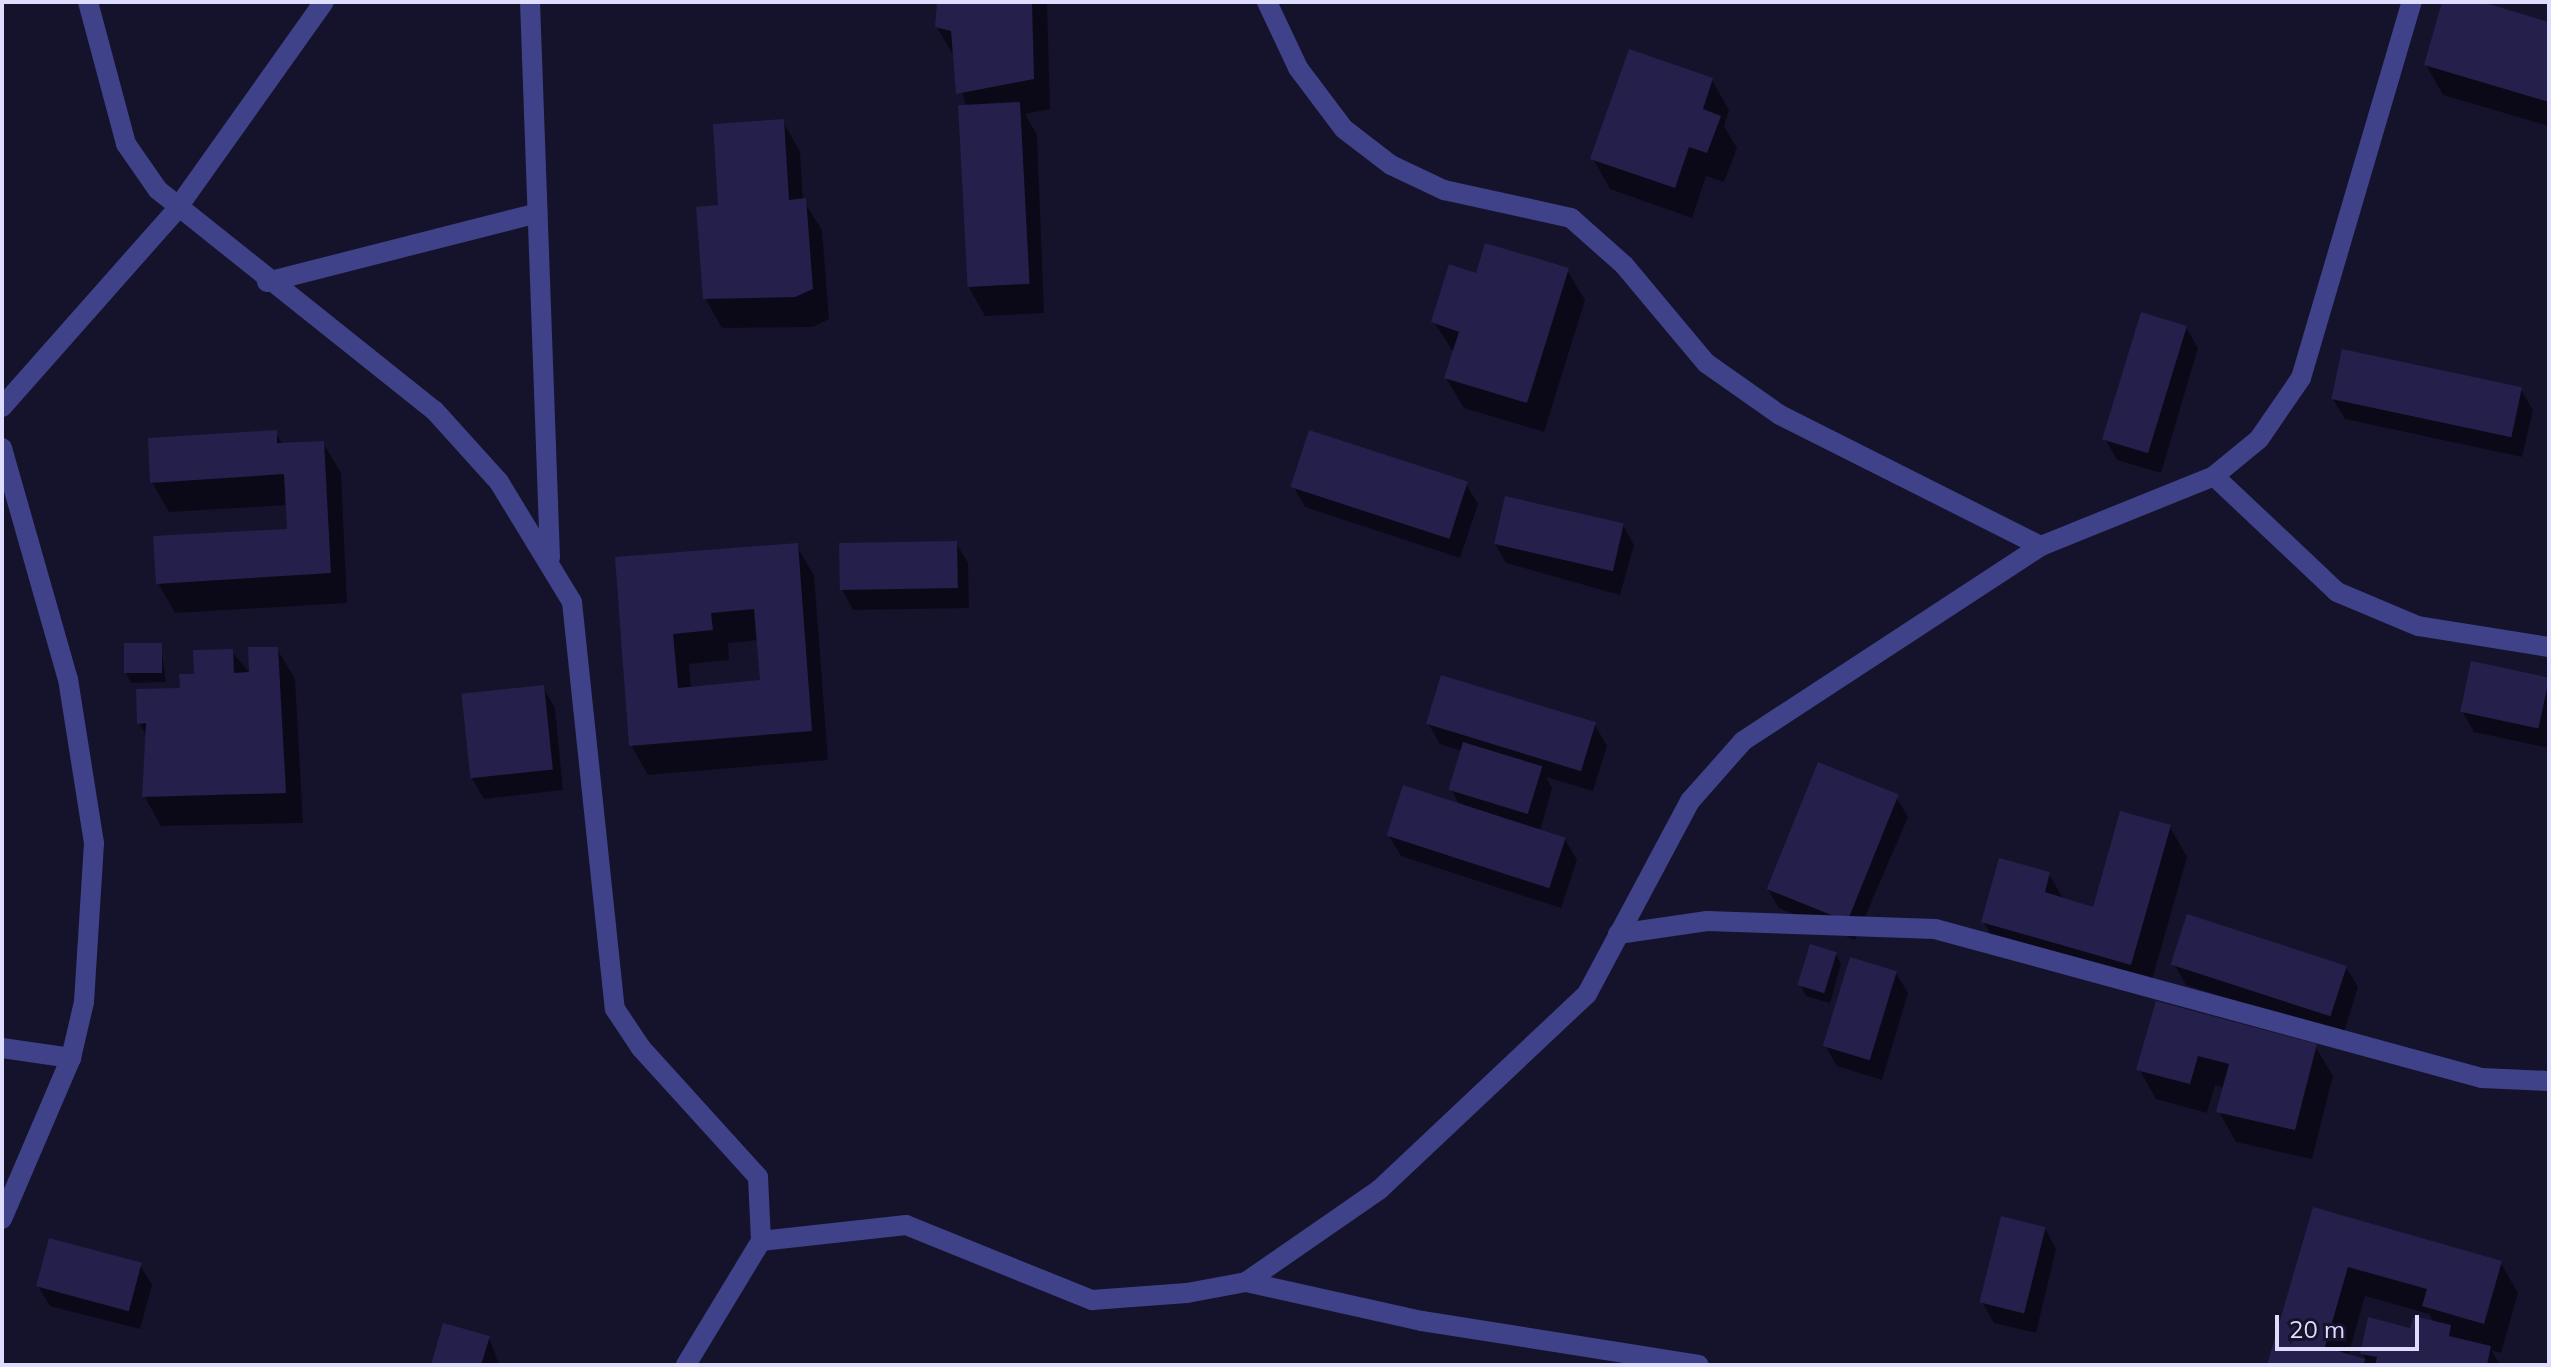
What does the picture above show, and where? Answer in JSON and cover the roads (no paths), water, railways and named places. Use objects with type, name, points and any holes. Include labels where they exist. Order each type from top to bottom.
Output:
[{"type":"street","points":[[88,2],[126,144],[176,210],[434,410],[499,482],[550,558],[572,602],[581,644],[615,1009],[641,1048],[758,1177],[761,1241],[686,1365]]},
{"type":"street","points":[[2,407],[176,210],[324,2]]},
{"type":"street","points":[[530,2],[550,558]]},
{"type":"street","points":[[1267,2],[1298,68],[1344,129],[1391,165],[1444,190],[1571,218],[1624,265],[1706,363],[1780,415],[2041,546]]},
{"type":"street","points":[[1246,1282],[1379,1190],[1538,1047],[1587,994],[1690,801],[1743,741],[2041,546],[2214,476],[2259,439],[2301,378],[2412,2]]},
{"type":"street","points":[[267,282],[537,213]]},
{"type":"street","points":[[2,448],[68,679],[94,843],[84,1002],[71,1058],[2,1219]]},
{"type":"street","points":[[2214,476],[2337,592],[2418,626],[2549,647]]},
{"type":"street","points":[[1618,934],[1707,921],[1935,929],[2482,1078],[2549,1081]]},
{"type":"street","points":[[2,1048],[71,1058]]},
{"type":"street","points":[[761,1241],[906,1225],[1092,1300],[1246,1282],[1422,1321],[1699,1365]]}]
